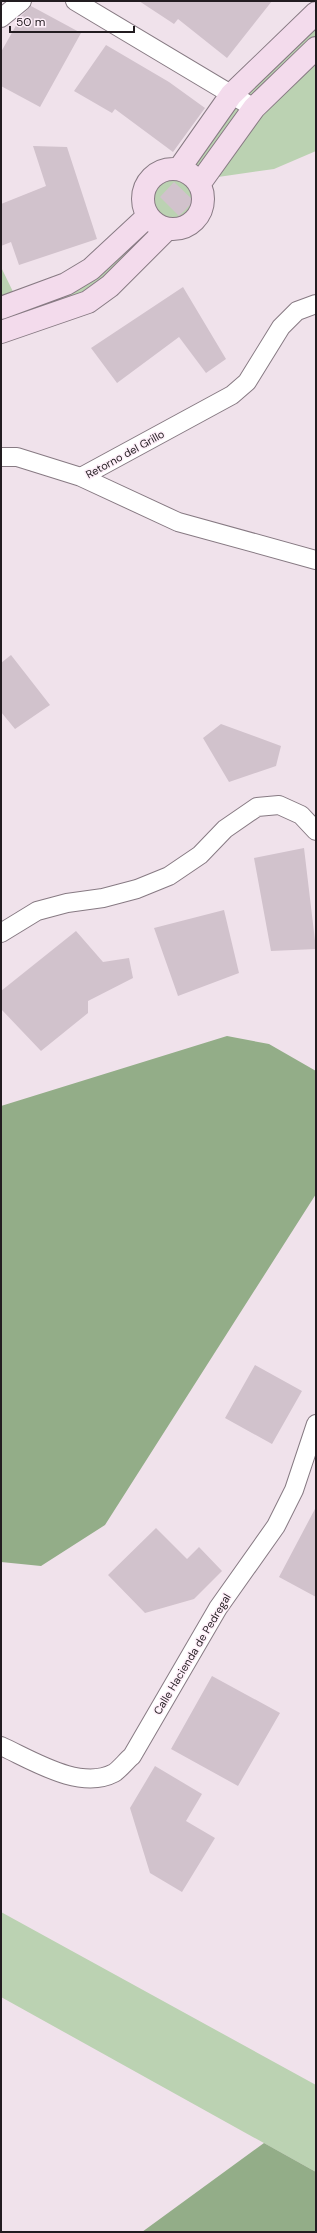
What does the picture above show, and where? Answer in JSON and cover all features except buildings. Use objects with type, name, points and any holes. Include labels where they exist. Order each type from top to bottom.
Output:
[{"type":"street","points":[[1,18],[22,1]]},
{"type":"street","points":[[75,1],[254,108]]},
{"type":"street","points":[[179,168],[231,95],[316,13]]},
{"type":"street","points":[[200,183],[254,108],[316,48]]},
{"type":"street","points":[[179,168],[194,176],[200,183],[204,200],[198,216],[184,227],[167,229],[159,226],[148,216],[142,197],[148,181],[162,170],[179,168]]},
{"type":"street","points":[[1,308],[66,284],[91,269],[148,216]]},
{"type":"street","points":[[1,332],[88,302],[110,286],[167,229]]},
{"type":"street","name":"Retorno del Grillo","points":[[81,477],[232,395],[247,382],[281,327],[297,311],[316,304]]},
{"type":"street","points":[[1,457],[17,457],[81,477]]},
{"type":"street","name":"Retorno del Grillo","points":[[81,477],[178,522],[316,560]]},
{"type":"street","points":[[1,933],[38,911],[67,903],[103,898],[136,889],[169,876],[200,855],[225,830],[257,807],[278,804],[301,815],[316,831]]},
{"type":"street","name":"Calle Hacienda de Pedregal","points":[[1,1746],[61,1774],[91,1779],[114,1773],[132,1756],[218,1608],[276,1526],[294,1490],[316,1424]]},
{"type":"green space","points":[[316,13],[316,151],[274,169],[218,177],[203,191],[202,209],[192,223],[176,229],[110,286],[1,332],[1,267],[18,302],[66,284],[148,216],[145,208],[144,193],[150,180],[155,175],[170,168]]},
{"type":"green space","points":[[227,1036],[269,1044],[316,1071],[316,1194],[105,1525],[41,1566],[1,1562],[1,1106]]},
{"type":"green space","points":[[1,1912],[316,2085],[316,2172],[1,1997]]},
{"type":"green space","points":[[264,2143],[316,2172],[316,2232],[142,2232]]}]
